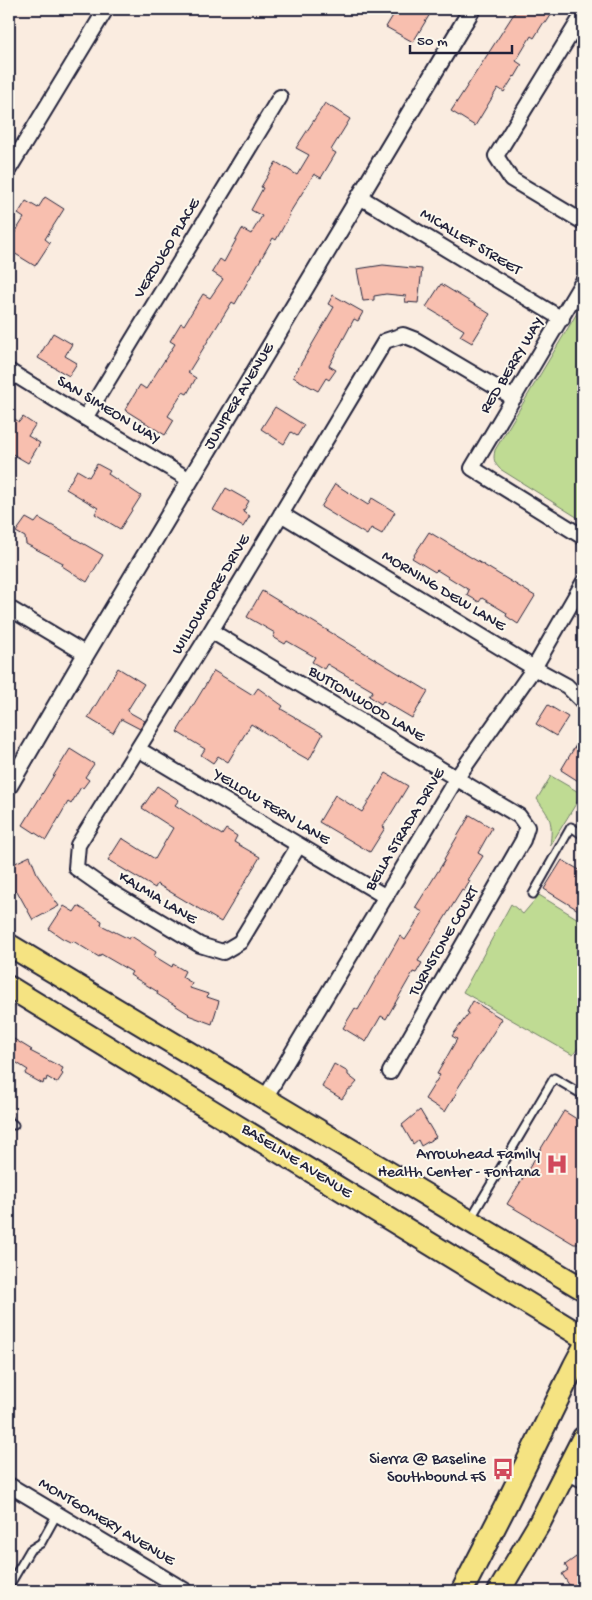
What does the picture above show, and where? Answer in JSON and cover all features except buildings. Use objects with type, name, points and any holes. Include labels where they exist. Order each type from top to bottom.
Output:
[{"type":"main road","points":[[9,945],[583,1289]]},
{"type":"main road","name":"BASELINE AVENUE","points":[[9,987],[182,1091],[416,1237],[583,1338]]},
{"type":"main road","points":[[462,1591],[583,1349]]},
{"type":"main road","points":[[499,1591],[539,1524],[574,1479],[583,1438]]},
{"type":"street","points":[[9,168],[106,9]]},
{"type":"street","name":"JUNIPER AVENUE","points":[[9,786],[472,9]]},
{"type":"street","points":[[583,14],[496,156],[511,179],[583,222]]},
{"type":"street","name":"VERDUGO PLACE","points":[[85,418],[280,97]]},
{"type":"street","name":"MICALLEF STREET","points":[[360,197],[562,319]]},
{"type":"street","name":"RED BERRY WAY","points":[[583,282],[472,468],[583,537]]},
{"type":"street","name":"WILLOWMORE DRIVE","points":[[76,868],[78,845],[210,632],[385,340],[403,335],[416,340],[514,398]]},
{"type":"street","name":"SAN SIMEON WAY","points":[[9,371],[190,480]]},
{"type":"street","name":"MORNING DEW LANE","points":[[281,514],[534,668],[567,686],[583,702]]},
{"type":"street","name":"BELLA STRADA DRIVE","points":[[265,1098],[456,779],[534,668],[583,583]]},
{"type":"street","points":[[9,608],[86,654]]},
{"type":"street","name":"BUTTONWOOD LANE","points":[[210,632],[520,816],[527,827]]},
{"type":"street","name":"YELLOW FERN LANE","points":[[138,749],[386,897]]},
{"type":"street","name":"TURNSTONE COURT","points":[[390,1072],[523,840],[527,827]]},
{"type":"street","name":"KALMIA LANE","points":[[76,868],[103,887],[200,945],[223,952],[240,942],[299,845]]},
{"type":"street","name":"MONTGOMERY AVENUE","points":[[9,1485],[186,1591]]},
{"type":"lane","points":[[533,894],[571,827],[583,835]]},
{"type":"lane","points":[[469,1221],[554,1078],[583,1096]]},
{"type":"lane","points":[[9,1586],[30,1550],[41,1543],[57,1514]]},
{"type":"green space","points":[[583,303],[583,521],[500,469],[494,461],[494,456],[495,450]]},
{"type":"green space","points":[[551,776],[582,794],[550,846],[550,821],[537,799]]},
{"type":"green space","points":[[539,895],[583,922],[583,1041],[573,1055],[463,992],[511,904],[523,914]]},
{"type":"place","name":"Arrowhead Family Health Center - Fontana","points":[[557,1164]]},
{"type":"place","name":"Sierra @ Baseline Southbound FS","points":[[503,1469]]}]
